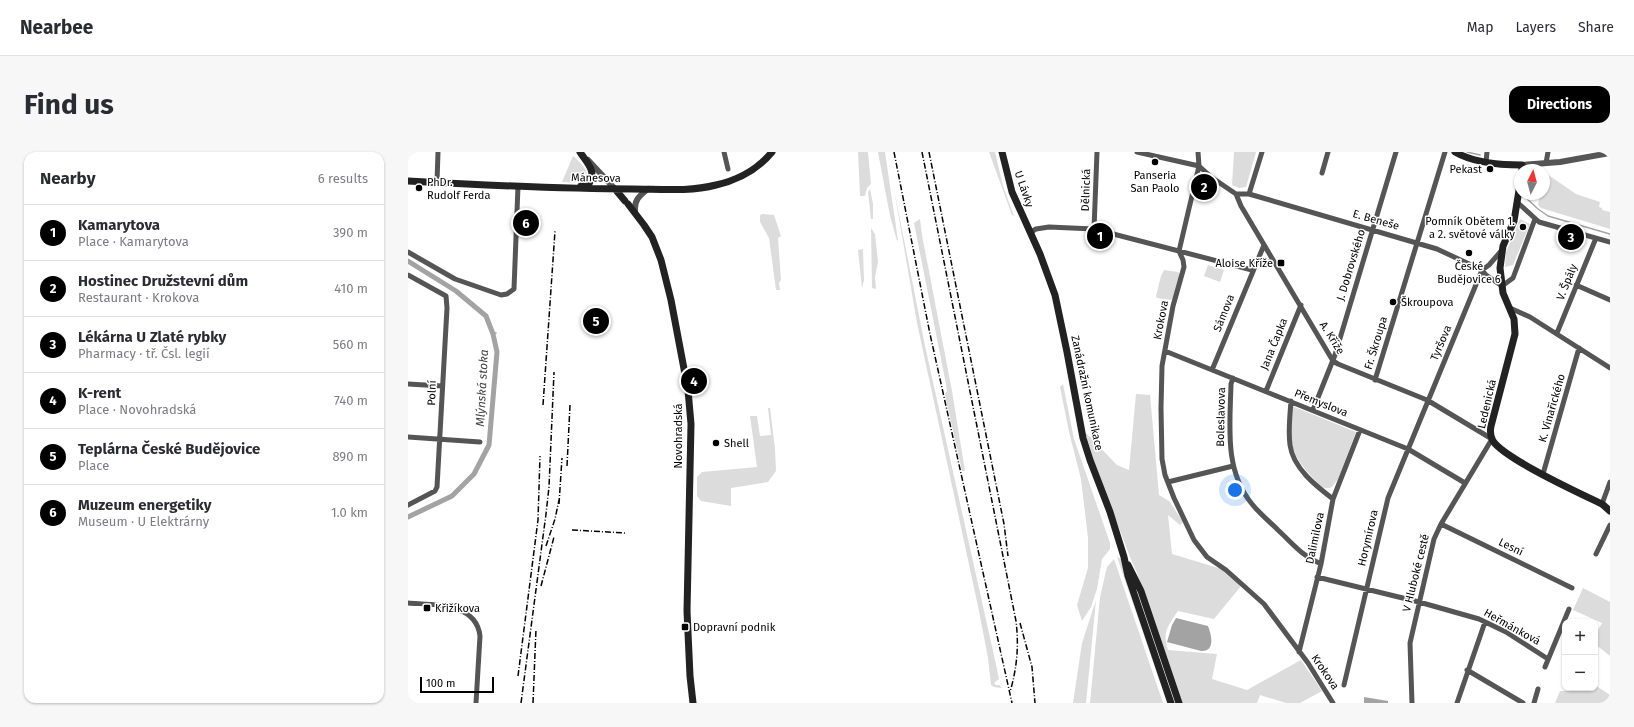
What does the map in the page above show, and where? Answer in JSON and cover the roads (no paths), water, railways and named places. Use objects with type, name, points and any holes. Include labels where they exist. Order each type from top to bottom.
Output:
[{"type":"main road","points":[[572,188],[589,184],[593,176],[592,170],[580,152]]},
{"type":"main road","name":"Mánesova","points":[[408,181],[615,190],[695,188],[716,186],[735,180],[752,171],[772,152]]},
{"type":"main road","name":"U Lávky","points":[[1002,152],[1018,209],[1031,232]]},
{"type":"main road","points":[[1454,152],[1466,158],[1514,166]]},
{"type":"main road","name":"Novohradská","points":[[615,190],[635,212],[652,237],[659,252],[671,300],[688,390],[691,431],[688,640],[693,703]]},
{"type":"main road","name":"Ledenická","points":[[1518,200],[1514,220],[1502,250],[1500,268],[1502,286],[1515,322],[1515,334],[1491,426],[1492,439],[1498,447],[1506,453],[1602,504],[1610,511]]},
{"type":"main road","name":"Zanádražní komunikace","points":[[1031,232],[1055,295],[1083,438],[1110,512],[1124,557],[1128,576],[1171,703]]},
{"type":"main road","name":"Zanádražní komunikace","points":[[1124,557],[1141,591],[1179,703]]},
{"type":"street","points":[[437,182],[438,152]]},
{"type":"street","name":"Novohradská","points":[[580,152],[615,190]]},
{"type":"street","points":[[724,152],[728,169]]},
{"type":"street","name":"Dělnická","points":[[1094,229],[1097,152]]},
{"type":"street","points":[[1137,152],[1198,166],[1236,194]]},
{"type":"street","name":"Krokova","points":[[1198,152],[1198,166],[1179,251],[1184,267],[1173,306],[1162,366],[1162,459],[1168,482],[1177,506],[1194,540],[1207,557],[1226,570],[1264,604],[1315,673],[1333,703]]},
{"type":"street","points":[[1249,194],[1262,152]]},
{"type":"street","points":[[1322,173],[1328,152]]},
{"type":"street","name":"J. Dobrovského","points":[[1313,410],[1333,360],[1396,152]]},
{"type":"street","name":"Fr. Škroupa","points":[[1375,380],[1445,152]]},
{"type":"street","points":[[1486,162],[1487,152]]},
{"type":"street","points":[[1546,163],[1548,152]]},
{"type":"street","points":[[1540,164],[1610,153]]},
{"type":"street","points":[[408,252],[455,279],[501,295],[507,294],[514,289],[518,186]]},
{"type":"street","points":[[635,212],[634,204],[636,199],[648,190]]},
{"type":"street","name":"E. Beneše","points":[[1236,194],[1249,194],[1437,249],[1482,270],[1486,275],[1502,286]]},
{"type":"street","name":"A. Kříže","points":[[1236,194],[1241,206],[1333,360],[1338,364],[1375,380],[1427,400],[1492,439]]},
{"type":"street","points":[[1518,203],[1539,222],[1610,242]]},
{"type":"street","points":[[1502,286],[1513,278],[1535,219]]},
{"type":"street","points":[[1031,232],[1040,228],[1049,227],[1094,229],[1252,270]]},
{"type":"street","name":"V. Špály","points":[[1556,334],[1596,238]]},
{"type":"street","name":"Sámova","points":[[1212,370],[1252,270],[1264,245]]},
{"type":"street","name":"Ledenická","points":[[1482,270],[1489,265],[1502,250]]},
{"type":"street","points":[[1256,263],[1274,262]]},
{"type":"street","name":"Tyršova","points":[[1427,400],[1482,270]]},
{"type":"street","name":"Polní","points":[[408,275],[446,296],[438,487],[435,491],[408,505]]},
{"type":"street","points":[[1576,285],[1610,300]]},
{"type":"street","name":"Jana Čapka","points":[[1266,391],[1301,305]]},
{"type":"street","points":[[1510,308],[1530,317],[1610,368]]},
{"type":"street","name":"K. Vinařického","points":[[1543,474],[1579,348]]},
{"type":"street","name":"Přemyslova","points":[[1165,351],[1292,401],[1408,450],[1465,483]]},
{"type":"street","name":"Boleslavova","points":[[1233,378],[1230,441],[1233,466],[1240,485],[1252,504],[1307,558],[1321,564]]},
{"type":"street","points":[[408,384],[442,386]]},
{"type":"street","name":"Horymírova","points":[[1344,685],[1388,498],[1427,400]]},
{"type":"street","points":[[1292,401],[1290,441],[1294,457],[1310,479],[1322,491],[1334,499]]},
{"type":"street","name":"Dalimilova","points":[[1299,652],[1321,564],[1334,499],[1360,430]]},
{"type":"street","points":[[408,437],[480,442]]},
{"type":"street","name":"V Hluboké cestě","points":[[1412,703],[1410,643],[1433,543],[1441,524],[1492,439]]},
{"type":"street","points":[[1168,482],[1233,466]]},
{"type":"street","points":[[1602,504],[1610,482]]},
{"type":"street","name":"Lesní","points":[[1441,524],[1572,588]]},
{"type":"street","points":[[1596,554],[1610,525]]},
{"type":"street","name":"Heřmánková","points":[[1317,577],[1419,602],[1485,622],[1506,632],[1548,659]]},
{"type":"street","points":[[409,603],[457,608],[467,614],[478,626],[480,636],[476,703]]},
{"type":"street","points":[[1545,668],[1569,609]]},
{"type":"street","points":[[1457,703],[1467,670],[1485,622]]},
{"type":"street","points":[[1467,670],[1523,703]]},
{"type":"street","points":[[1534,703],[1538,689]]},
{"type":"waterway","points":[[1467,152],[1480,155]]},
{"type":"waterway","points":[[1528,200],[1548,216],[1610,234]]},
{"type":"waterway","name":"Mlýnská stoka","points":[[408,261],[456,291],[486,316],[493,334],[497,352],[489,445],[474,474],[452,496],[408,517]]},
{"type":"railway","points":[[894,152],[930,334],[1012,703]]},
{"type":"railway","points":[[922,152],[1016,621],[1017,657],[1010,692]]},
{"type":"railway","points":[[929,152],[1004,524],[1008,556]]},
{"type":"railway","points":[[543,405],[555,231]]},
{"type":"railway","points":[[521,703],[549,487],[554,372]]},
{"type":"railway","points":[[567,466],[570,405]]},
{"type":"railway","points":[[518,676],[538,520],[540,456]]},
{"type":"railway","points":[[559,504],[562,458]]},
{"type":"railway","points":[[546,546],[555,519],[559,500]]},
{"type":"railway","points":[[572,530],[625,533]]},
{"type":"railway","points":[[541,586],[554,537]]},
{"type":"railway","points":[[1020,623],[1032,667],[1035,703]]},
{"type":"railway","points":[[533,703],[536,629]]},
{"type":"place","name":"Panseria San Paolo","points":[[1155,162]]},
{"type":"place","name":"Pekast","points":[[1490,169]]},
{"type":"place","name":"Hostinec Družstevní dům","points":[[1204,187]]},
{"type":"place","name":"PhDr. Rudolf Ferda","points":[[419,188]]},
{"type":"place","name":"Muzeum energetiky","points":[[526,223]]},
{"type":"place","name":"Pomník Obětem 1. a 2. světové války","points":[[1523,227]]},
{"type":"place","name":"Kamarytova","points":[[1100,236]]},
{"type":"place","name":"Lékárna U Zlaté rybky","points":[[1571,237]]},
{"type":"place","name":"České Budějovice 6","points":[[1469,253]]},
{"type":"place","name":"Aloise Kříže","points":[[1281,263]]},
{"type":"place","name":"Škroupova","points":[[1393,302]]},
{"type":"place","name":"Teplárna České Budějovice","points":[[596,321]]},
{"type":"place","name":"K-rent","points":[[694,381]]},
{"type":"place","name":"Shell","points":[[716,443]]},
{"type":"place","name":"Křižíkova","points":[[427,608]]},
{"type":"place","name":"Dopravní podnik","points":[[685,627]]}]
